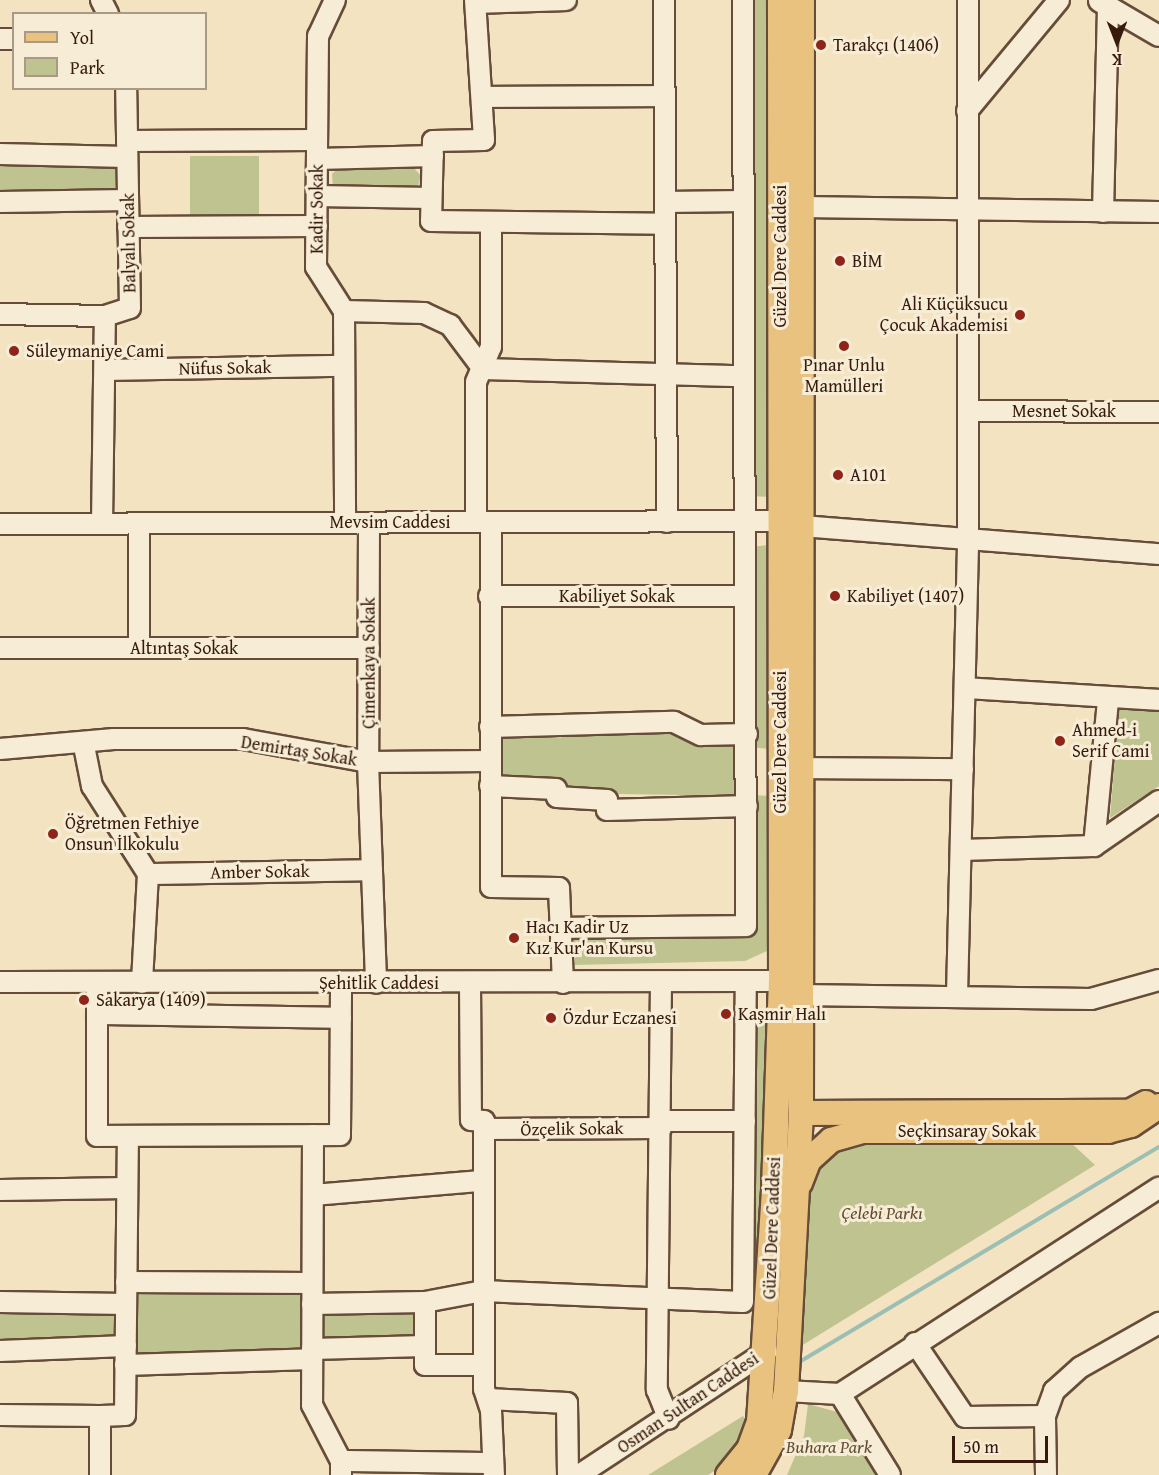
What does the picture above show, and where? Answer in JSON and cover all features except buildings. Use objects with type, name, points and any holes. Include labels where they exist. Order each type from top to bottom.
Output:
[{"type":"main road","name":"Güzel Dere Caddesi","points":[[754,1475],[779,1430],[786,1391],[801,1113],[801,768],[791,524],[780,0]]},
{"type":"main road","name":"Güzel Dere Caddesi","points":[[728,1475],[749,1449],[759,1422],[767,1351],[762,981],[791,524],[802,207],[802,0]]},
{"type":"main road","name":"Seçkinsaray Sokak","points":[[801,1113],[1129,1112],[1159,1097]]},
{"type":"main road","name":"Seçkinsaray Sokak","points":[[797,1190],[809,1160],[831,1140],[862,1131],[1108,1131],[1131,1125],[1159,1106]]},
{"type":"street","name":"Kadir Sokak","points":[[335,0],[318,36],[316,267],[344,311]]},
{"type":"street","points":[[566,0],[476,2],[484,140],[433,141],[431,221],[665,224]]},
{"type":"street","points":[[664,0],[667,522]]},
{"type":"street","points":[[561,928],[746,926],[747,734],[741,376],[742,0]]},
{"type":"street","points":[[957,995],[969,539],[968,0]]},
{"type":"street","points":[[967,111],[1059,0]]},
{"type":"street","points":[[1102,3],[1159,36]]},
{"type":"street","points":[[1102,3],[1103,212]]},
{"type":"street","name":"Balyalı Sokak","points":[[105,316],[130,308],[126,90]]},
{"type":"street","points":[[482,97],[665,96]]},
{"type":"street","points":[[0,154],[127,149],[317,149],[433,156]]},
{"type":"street","points":[[317,196],[431,198]]},
{"type":"street","points":[[0,202],[128,200]]},
{"type":"street","points":[[665,202],[743,201]]},
{"type":"street","points":[[802,207],[968,212],[1159,212]]},
{"type":"street","points":[[491,222],[491,347],[476,382],[489,596],[491,886],[560,888],[563,983]]},
{"type":"street","points":[[128,227],[317,226]]},
{"type":"street","points":[[345,523],[344,311],[424,313],[450,325],[483,369]]},
{"type":"street","points":[[0,314],[105,316],[102,524]]},
{"type":"street","name":"Nüfus Sokak","points":[[105,370],[344,366]]},
{"type":"street","points":[[483,369],[741,376]]},
{"type":"street","name":"Mesnet Sokak","points":[[968,411],[1159,412]]},
{"type":"street","name":"Mevsim Caddesi","points":[[0,524],[744,521],[1159,554]]},
{"type":"street","name":"Çimenkaya Sokak","points":[[369,523],[368,762],[376,983]]},
{"type":"street","points":[[139,524],[139,648]]},
{"type":"street","name":"Kabiliyet Sokak","points":[[489,596],[745,596]]},
{"type":"street","name":"Altıntaş Sokak","points":[[0,648],[369,648]]},
{"type":"street","points":[[965,688],[1108,701],[1159,700]]},
{"type":"street","points":[[1094,846],[1108,701]]},
{"type":"street","points":[[489,727],[674,722],[701,735],[747,734]]},
{"type":"street","name":"Demirtaş Sokak","points":[[0,749],[84,746],[114,739],[243,740],[368,762],[490,761]]},
{"type":"street","points":[[84,746],[92,786],[148,874],[142,983]]},
{"type":"street","points":[[801,768],[963,769]]},
{"type":"street","points":[[490,786],[556,789],[557,797],[607,800],[607,810],[747,806]]},
{"type":"street","points":[[961,850],[1094,846],[1159,801]]},
{"type":"street","name":"Amber Sokak","points":[[148,874],[372,870]]},
{"type":"street","points":[[312,1304],[425,1302],[483,1291],[743,1302],[745,1121],[762,981],[800,995],[957,995],[1091,999],[1158,983]]},
{"type":"street","name":"Şehitlik Caddesi","points":[[0,982],[341,984],[762,981]]},
{"type":"street","points":[[97,982],[97,1136],[340,1135],[341,984]]},
{"type":"street","points":[[661,982],[662,1297],[657,1390],[669,1419]]},
{"type":"street","points":[[313,1135],[312,1405],[341,1468],[494,1469],[484,1365],[481,1181],[484,1121],[471,1120],[470,983]]},
{"type":"street","points":[[97,1014],[341,1018]]},
{"type":"street","name":"Özçelik Sokak","points":[[484,1130],[745,1121]]},
{"type":"street","points":[[0,1415],[125,1415],[128,1136]]},
{"type":"street","points":[[313,1195],[481,1181]]},
{"type":"street","points":[[0,1190],[127,1188]]},
{"type":"street","points":[[786,1391],[840,1394],[915,1343],[1159,1188]]},
{"type":"street","points":[[126,1282],[312,1283]]},
{"type":"street","points":[[0,1302],[126,1304]]},
{"type":"street","points":[[425,1302],[425,1365],[484,1365]]},
{"type":"street","points":[[1046,1475],[1045,1416],[1054,1391],[1081,1367],[1159,1323]]},
{"type":"street","points":[[915,1343],[965,1417],[1045,1416]]},
{"type":"street","points":[[0,1351],[125,1356],[312,1354],[425,1346]]},
{"type":"street","name":"Osman Sultan Caddesi","points":[[579,1475],[669,1419],[767,1351]]},
{"type":"street","points":[[840,1394],[890,1475]]},
{"type":"street","points":[[488,1399],[567,1403],[568,1475]]},
{"type":"street","points":[[100,1416],[100,1475]]},
{"type":"green space","points":[[753,0],[773,0],[769,497],[751,496]]},
{"type":"green space","points":[[190,156],[259,156],[259,217],[190,218]]},
{"type":"green space","points":[[0,163],[118,165],[118,193],[0,194]]},
{"type":"green space","points":[[412,166],[421,176],[417,189],[333,190],[332,174],[339,168]]},
{"type":"green space","points":[[768,545],[769,749],[752,747],[752,547]]},
{"type":"green space","points":[[1119,708],[1159,711],[1159,786],[1110,818]]},
{"type":"green space","points":[[675,728],[743,741],[743,796],[561,793],[500,781],[499,736],[561,738],[562,729]]},
{"type":"green space","points":[[750,795],[770,796],[769,950],[745,961],[573,965],[572,934],[749,932]]},
{"type":"green space","points":[[771,1011],[761,1301],[747,1301],[748,1013]]},
{"type":"green space","name":"Çelebi Parkı","points":[[1069,1141],[1095,1165],[801,1346],[810,1182],[831,1155],[851,1143]]},
{"type":"green space","points":[[136,1292],[307,1293],[306,1355],[135,1357]]},
{"type":"green space","points":[[419,1308],[419,1339],[321,1342],[320,1310]]},
{"type":"green space","points":[[118,1313],[119,1339],[0,1341],[0,1314]]},
{"type":"green space","name":"Buhara Park","points":[[808,1404],[841,1413],[879,1475],[787,1475],[804,1436]]},
{"type":"green space","points":[[743,1416],[750,1426],[725,1464],[708,1475],[648,1475]]},
{"type":"waterway","points":[[801,1361],[1159,1147]]},
{"type":"place","name":"Tarakçı (1406)","points":[[821,45]]},
{"type":"place","name":"BİM","points":[[840,261]]},
{"type":"place","name":"Ali Küçüksucu Çocuk Akademisi","points":[[1020,315]]},
{"type":"place","name":"Pınar Unlu Mamülleri","points":[[844,346]]},
{"type":"place","name":"Süleymaniye Cami","points":[[14,351]]},
{"type":"place","name":"A101","points":[[838,475]]},
{"type":"place","name":"Kabiliyet (1407)","points":[[835,596]]},
{"type":"place","name":"Ahmed-i Serif Cami","points":[[1060,741]]},
{"type":"place","name":"Öğretmen Fethiye Onsun İlkokulu","points":[[53,834]]},
{"type":"place","name":"Hacı Kadir Uz Kız Kur'an Kursu","points":[[514,938]]},
{"type":"place","name":"Sakarya (1409)","points":[[84,1000]]},
{"type":"place","name":"Kaşmir Halı","points":[[726,1014]]},
{"type":"place","name":"Özdur Eczanesi","points":[[551,1018]]}]
